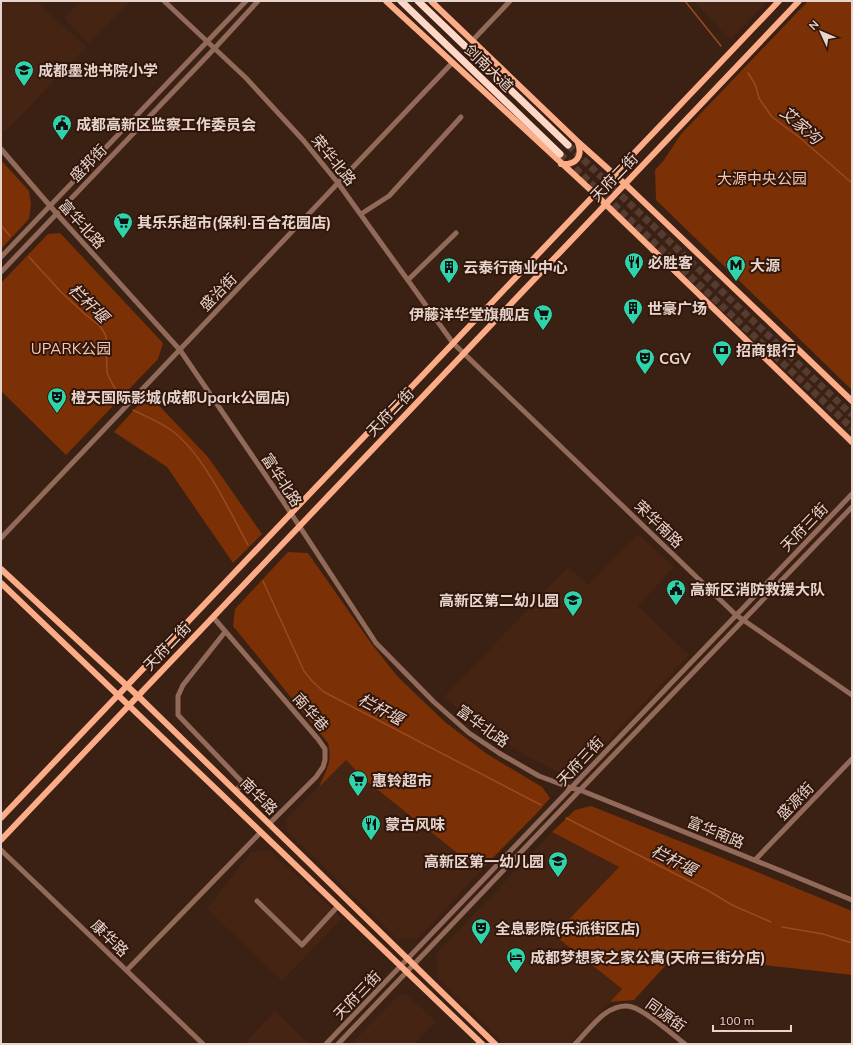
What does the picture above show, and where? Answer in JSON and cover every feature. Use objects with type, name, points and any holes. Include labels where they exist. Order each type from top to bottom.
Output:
[{"type":"highway","name":"剑南大道","points":[[401,1],[560,154]]},
{"type":"highway","name":"剑南大道","points":[[418,1],[568,145]]},
{"type":"main road","points":[[386,1],[595,194],[852,442]]},
{"type":"main road","points":[[431,1],[852,401]]},
{"type":"main road","name":"天府二街","points":[[1,818],[779,1]]},
{"type":"main road","name":"天府二街","points":[[1,840],[799,1]]},
{"type":"main road","points":[[561,164],[572,163],[579,158],[581,151],[577,141]]},
{"type":"main road","name":"南华路","points":[[1,569],[138,696],[496,1044]]},
{"type":"main road","name":"南华路","points":[[1,583],[482,1044]]},
{"type":"street","name":"荣华北路","points":[[164,1],[246,78],[274,107],[338,183],[453,343],[464,353]]},
{"type":"street","name":"盛邦街","points":[[1,257],[246,1]]},
{"type":"street","name":"盛邦街","points":[[1,272],[258,1]]},
{"type":"street","points":[[472,41],[510,1]]},
{"type":"street","name":"盛治街","points":[[1,538],[452,63]]},
{"type":"street","points":[[361,214],[389,196],[461,117]]},
{"type":"street","name":"富华北路","points":[[1,149],[57,214],[180,350],[277,492],[376,643],[434,702],[469,732],[498,753],[539,776],[571,788]]},
{"type":"street","points":[[408,280],[456,233]]},
{"type":"street","name":"荣华南路","points":[[464,353],[736,615],[852,695]]},
{"type":"street","name":"天府三街","points":[[326,1044],[852,494]]},
{"type":"street","name":"天府三街","points":[[338,1044],[852,508]]},
{"type":"street","name":"南华巷","points":[[213,618],[325,749],[325,760],[320,773],[269,824]]},
{"type":"street","points":[[225,632],[183,685],[178,696],[178,715],[243,783],[236,791]]},
{"type":"street","name":"盛源街","points":[[755,860],[852,759]]},
{"type":"street","name":"富华南路","points":[[571,788],[580,790],[852,900]]},
{"type":"street","points":[[127,970],[261,832]]},
{"type":"street","name":"康华路","points":[[1,850],[203,1044]]},
{"type":"street","points":[[257,901],[302,945],[338,906]]},
{"type":"street","name":"同源街","points":[[575,1044],[602,1015],[612,1009],[631,1006],[641,1010],[685,1044]]},
{"type":"shaded area","name":"成都墨池书院小学","points":[[1,1],[36,1],[86,47],[5,132],[1,128]]},
{"type":"shaded area","points":[[81,1],[130,1],[89,44],[64,18]]},
{"type":"shaded area","points":[[694,1],[768,1],[730,40]]},
{"type":"shaded area","points":[[638,534],[674,567],[638,606],[689,655],[583,767],[560,773],[525,755],[481,728],[444,697],[568,567],[588,585]]},
{"type":"shaded area","points":[[346,759],[364,779],[480,871],[418,939],[398,939],[287,831],[286,820]]},
{"type":"shaded area","points":[[552,832],[619,867],[554,935],[622,990],[569,1044],[504,1044],[437,978],[436,954]]},
{"type":"shaded area","points":[[270,850],[342,918],[282,981],[207,909],[251,852]]},
{"type":"shaded area","points":[[406,994],[436,1021],[414,1044],[351,1044],[398,996]]},
{"type":"shaded area","points":[[275,1011],[309,1044],[244,1044]]},
{"type":"green space","name":"大源中央公园","points":[[808,1],[852,1],[852,390],[656,200],[655,170],[664,160],[681,134]]},
{"type":"green space","points":[[1,160],[29,191],[31,204],[29,219],[1,249]]},
{"type":"green space","name":"UPARK公园","points":[[60,233],[163,343],[158,359],[66,455],[1,391],[1,283],[48,234]]},
{"type":"green space","points":[[148,394],[208,457],[262,534],[233,563],[167,467],[114,432]]},
{"type":"green space","points":[[288,552],[308,553],[371,643],[397,676],[445,722],[487,754],[542,787],[550,798],[480,871],[364,779],[346,760],[319,787],[329,761],[330,756],[328,743],[233,626],[235,609]]},
{"type":"green space","points":[[591,806],[852,911],[852,975],[675,955],[634,1000],[610,1002],[622,989],[554,935],[619,867],[552,832],[575,810]]},
{"type":"waterway","name":"艾家沟","points":[[685,1],[721,46]]},
{"type":"waterway","name":"艾家沟","points":[[748,73],[755,84],[759,98],[772,117],[799,137],[852,183]]},
{"type":"waterway","name":"栏杆堰","points":[[1,225],[10,236]]},
{"type":"waterway","name":"栏杆堰","points":[[29,257],[61,292],[100,326],[106,336],[107,373],[121,397]]},
{"type":"waterway","name":"栏杆堰","points":[[133,410],[171,430],[183,440],[204,467],[224,499],[248,545]]},
{"type":"waterway","name":"栏杆堰","points":[[263,581],[304,671],[324,692],[541,805]]},
{"type":"waterway","name":"栏杆堰","points":[[566,818],[707,890],[732,905],[771,922]]},
{"type":"waterway","name":"栏杆堰","points":[[782,927],[823,934],[852,943]]},
{"type":"tunnel","points":[[568,145],[852,415]]},
{"type":"tunnel","points":[[560,154],[852,428]]},
{"type":"place","name":"成都墨池书院小学","points":[[24,87]]},
{"type":"place","name":"成都高新区监察工作委员会","points":[[62,141]]},
{"type":"place","name":"其乐乐超市(保利·百合花园店)","points":[[123,239]]},
{"type":"place","name":"必胜客","points":[[634,279]]},
{"type":"place","name":"大源","points":[[736,282]]},
{"type":"place","name":"云泰行商业中心","points":[[449,284]]},
{"type":"place","name":"世豪广场","points":[[633,325]]},
{"type":"place","name":"伊藤洋华堂旗舰店","points":[[543,331]]},
{"type":"place","name":"招商银行","points":[[722,367]]},
{"type":"place","name":"CGV","points":[[645,375]]},
{"type":"place","name":"橙天国际影城(成都Upark公园店)","points":[[57,414]]},
{"type":"place","name":"高新区消防救援大队","points":[[676,606]]},
{"type":"place","name":"高新区第二幼儿园","points":[[573,617]]},
{"type":"place","name":"惠铃超市","points":[[358,797]]},
{"type":"place","name":"蒙古风味","points":[[371,841]]},
{"type":"place","name":"高新区第一幼儿园","points":[[558,878]]},
{"type":"place","name":"全息影院(乐派街区店)","points":[[481,945]]},
{"type":"place","name":"成都梦想家之家公寓(天府三街分店)","points":[[516,974]]}]
